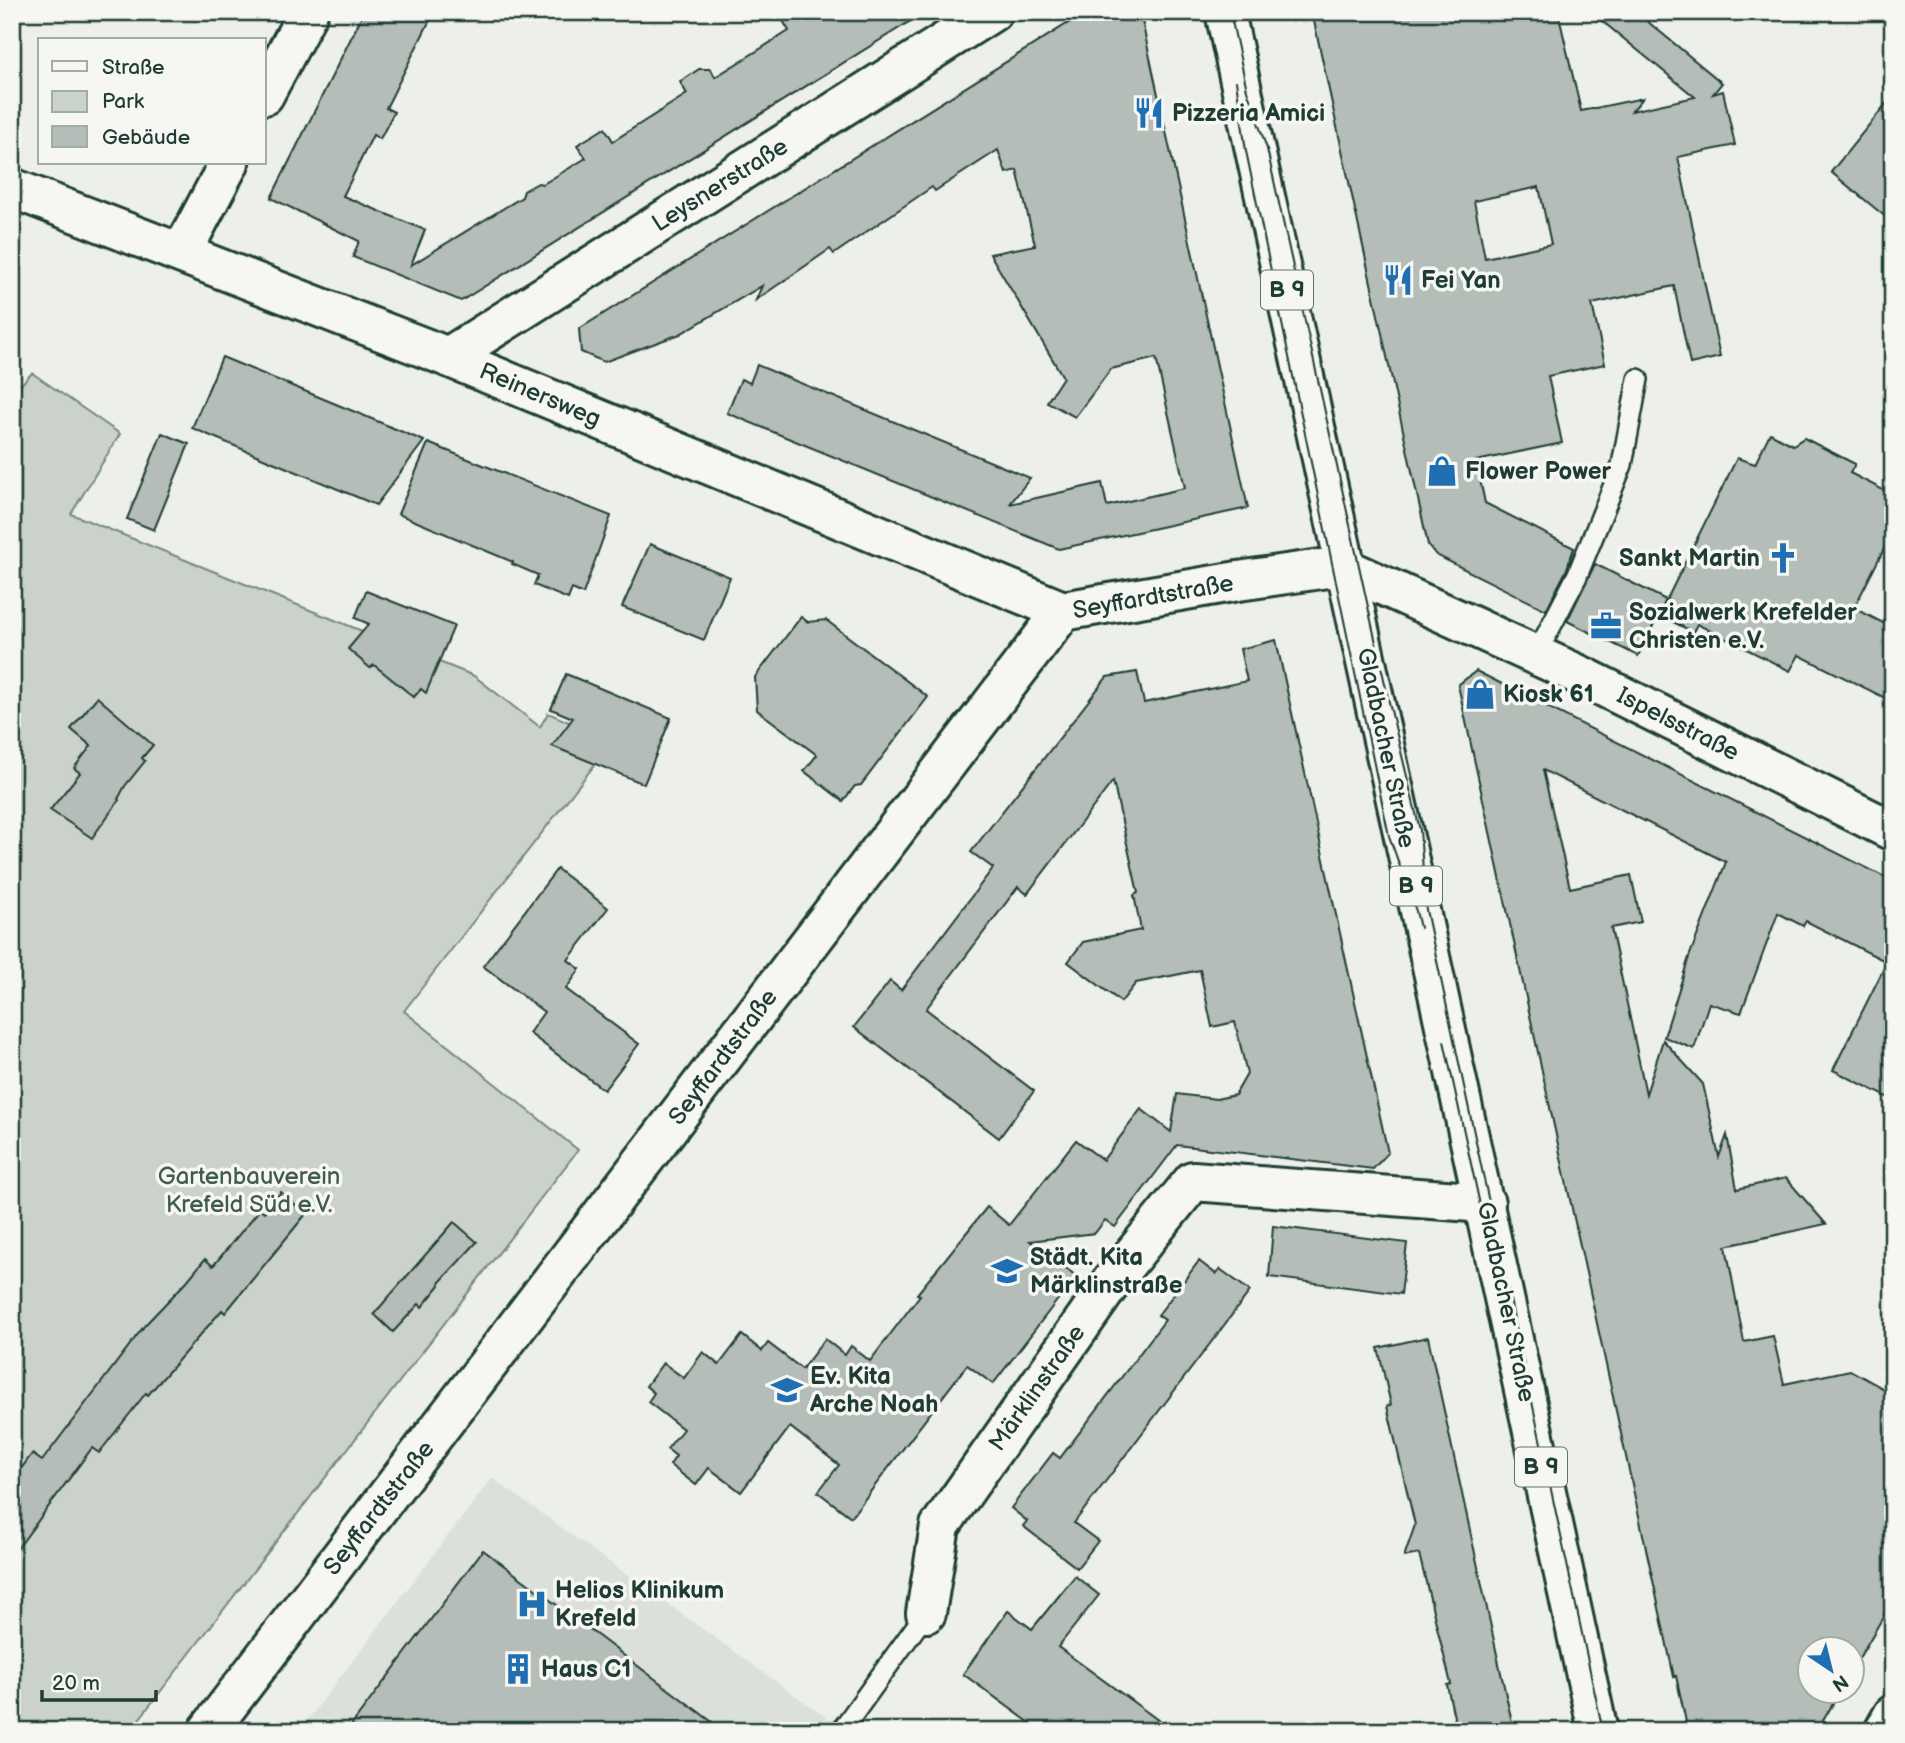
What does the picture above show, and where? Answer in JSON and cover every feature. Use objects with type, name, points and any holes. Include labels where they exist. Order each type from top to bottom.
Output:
[{"type":"street","points":[[266,91],[308,12]]},
{"type":"street","name":"Leysnerstraße","points":[[448,357],[992,12]]},
{"type":"street","name":"Gladbacher Straße","points":[[1225,12],[1598,1731]]},
{"type":"street","points":[[182,252],[228,164]]},
{"type":"street","name":"Reinersweg","points":[[12,188],[448,357],[1063,611]]},
{"type":"street","name":"Seyffardtstraße","points":[[208,1731],[1063,611],[1238,581],[1328,568],[1347,569]]},
{"type":"street","name":"Ispelsstraße","points":[[1347,569],[1536,654],[1893,831]]},
{"type":"street","name":"Märklinstraße","points":[[926,1613],[940,1525],[1112,1281],[1193,1181],[1485,1203]]},
{"type":"street","points":[[1884,1731],[1893,1715]]},
{"type":"lane","points":[[1536,654],[1577,576],[1622,465],[1638,379]]},
{"type":"lane","points":[[841,1731],[926,1613]]},
{"type":"shaded area","name":"Helios Klinikum Krefeld","points":[[492,1478],[845,1731],[299,1731]]},
{"type":"green space","name":"Gartenbauverein Krefeld Süd e.V.","points":[[32,373],[120,434],[71,514],[474,676],[540,727],[548,713],[613,741],[404,1011],[578,1150],[130,1731],[12,1731],[12,394]]},
{"type":"building","points":[[364,12],[434,12],[386,108],[394,112],[380,139],[373,135],[343,196],[425,230],[411,265],[522,197],[524,191],[538,183],[543,184],[586,158],[577,145],[605,128],[613,141],[687,94],[680,82],[699,69],[711,69],[715,77],[789,31],[778,12],[925,12],[461,301],[353,257],[359,241],[271,198]]},
{"type":"building","points":[[1086,12],[1140,12],[1248,508],[1059,549],[727,413],[741,379],[750,383],[757,365],[1030,478],[1010,504],[1102,483],[1107,506],[1185,488],[1156,358],[1111,369],[1075,417],[1047,402],[1063,377],[990,254],[1035,245],[1017,170],[1006,173],[998,150],[935,191],[932,187],[834,254],[830,249],[756,300],[762,286],[680,334],[604,362],[581,352],[579,329]]},
{"type":"building","points":[[1312,12],[1558,12],[1581,111],[1643,98],[1632,111],[1695,97],[1591,12],[1636,12],[1722,83],[1713,94],[1723,91],[1735,145],[1678,157],[1720,357],[1690,364],[1674,286],[1592,304],[1605,364],[1548,376],[1562,443],[1476,461],[1485,503],[1574,548],[1566,571],[1546,610],[1436,555],[1428,545]],"holes":[[[1539,187],[1551,244],[1485,258],[1474,201]]]},
{"type":"building","points":[[1893,95],[1893,223],[1831,172]]},
{"type":"building","points":[[222,357],[424,441],[376,505],[192,428]]},
{"type":"building","points":[[162,433],[189,444],[154,530],[127,519]]},
{"type":"building","name":"Sankt Martin","points":[[1770,433],[1793,445],[1804,438],[1855,464],[1850,473],[1893,495],[1893,531],[1854,608],[1893,628],[1893,702],[1799,655],[1790,671],[1697,624],[1693,632],[1659,615],[1737,458],[1755,464]]},
{"type":"building","points":[[428,443],[611,516],[583,594],[572,589],[568,599],[534,585],[538,575],[398,514]]},
{"type":"building","points":[[650,544],[730,577],[704,640],[622,607]]},
{"type":"building","points":[[1595,564],[1666,600],[1638,656],[1567,621]]},
{"type":"building","points":[[366,591],[454,626],[426,693],[421,689],[414,697],[374,665],[370,668],[348,649],[369,624],[355,618]]},
{"type":"building","points":[[801,617],[808,622],[826,620],[928,697],[861,785],[855,786],[843,801],[804,771],[817,755],[757,710],[755,677]]},
{"type":"building","points":[[1276,640],[1388,1153],[1373,1169],[1177,1145],[1115,1227],[1105,1220],[1095,1233],[1030,1241],[1076,1276],[993,1384],[967,1365],[851,1517],[818,1492],[839,1465],[790,1427],[741,1492],[709,1468],[696,1485],[670,1465],[676,1456],[667,1449],[683,1429],[648,1402],[654,1393],[646,1386],[663,1363],[684,1378],[703,1352],[719,1365],[742,1335],[762,1351],[768,1343],[802,1369],[825,1339],[845,1355],[851,1346],[870,1361],[920,1295],[917,1294],[987,1207],[1009,1225],[1076,1140],[1103,1160],[1141,1109],[1171,1132],[1177,1094],[1216,1099],[1235,1095],[1247,1074],[1235,1022],[1212,1027],[1200,970],[1136,983],[1121,1002],[1068,962],[1083,942],[1141,930],[1134,895],[1138,893],[1113,781],[1027,894],[1018,887],[926,1009],[1034,1091],[999,1138],[854,1027],[890,981],[901,990],[993,868],[971,852],[1107,677],[1137,672],[1144,703],[1247,681],[1240,649]]},
{"type":"building","points":[[1476,671],[1893,881],[1893,1100],[1833,1070],[1887,962],[1806,921],[1803,926],[1778,913],[1741,1013],[1709,1003],[1694,1049],[1664,1037],[1689,957],[1726,862],[1543,770],[1570,888],[1631,875],[1641,922],[1611,928],[1646,1094],[1663,1040],[1703,1084],[1719,1157],[1727,1135],[1737,1189],[1786,1178],[1826,1224],[1726,1246],[1744,1342],[1773,1336],[1784,1384],[1850,1370],[1893,1394],[1893,1490],[1885,1505],[1893,1510],[1893,1600],[1867,1644],[1867,1634],[1797,1634],[1797,1704],[1833,1704],[1817,1731],[1688,1731],[1458,685]]},
{"type":"building","points":[[566,674],[671,718],[644,784],[552,746],[573,718],[551,709]]},
{"type":"building","points":[[97,697],[153,745],[92,838],[50,810],[80,773],[74,768],[91,746],[71,729]]},
{"type":"building","points":[[557,869],[608,908],[568,960],[580,969],[566,989],[639,1044],[604,1090],[529,1033],[544,1012],[483,966]]},
{"type":"building","points":[[281,1192],[306,1214],[225,1313],[222,1310],[148,1395],[146,1393],[99,1453],[92,1448],[12,1556],[12,1481],[32,1454],[42,1461],[145,1325],[205,1259],[213,1266],[260,1209],[264,1212]]},
{"type":"building","points":[[454,1222],[477,1242],[439,1283],[422,1307],[419,1304],[393,1332],[374,1314]]},
{"type":"building","points":[[1273,1226],[1407,1243],[1401,1294],[1269,1277]]},
{"type":"building","points":[[1199,1261],[1216,1274],[1220,1269],[1250,1291],[1074,1523],[1098,1541],[1077,1568],[1023,1526],[1027,1521],[1011,1508],[1053,1453],[1060,1458],[1165,1320],[1158,1315]]},
{"type":"building","points":[[1428,1337],[1514,1731],[1457,1731],[1447,1685],[1451,1684],[1419,1554],[1404,1557],[1415,1525],[1387,1406],[1391,1405],[1378,1348]]},
{"type":"building","name":"Haus C1","points":[[483,1550],[561,1608],[724,1731],[347,1731]]},
{"type":"building","points":[[1075,1576],[1099,1595],[1058,1647],[1173,1731],[1041,1731],[963,1674],[1008,1611],[1032,1629]]},
{"type":"tram line","points":[[1230,12],[1247,90],[1267,149],[1389,702],[1420,830],[1426,910],[1603,1731]]},
{"type":"tram line","points":[[1236,81],[1246,151],[1389,836],[1420,928]]},
{"type":"tram line","points":[[1444,1041],[1486,1232]]},
{"type":"place","name":"Pizzeria Amici","points":[[1149,113]]},
{"type":"place","name":"Fei Yan","points":[[1398,280]]},
{"type":"place","name":"Flower Power","points":[[1442,471]]},
{"type":"place","name":"Sankt Martin","points":[[1783,558]]},
{"type":"place","name":"Sozialwerk Krefelder Christen e.V.","points":[[1606,626]]},
{"type":"place","name":"Kiosk 61","points":[[1480,694]]},
{"type":"place","name":"Städt. Kita Märklinstraße","points":[[1007,1271]]},
{"type":"place","name":"Ev. Kita Arche Noah","points":[[787,1390]]},
{"type":"place","name":"Helios Klinikum Krefeld","points":[[532,1604]]},
{"type":"place","name":"Haus C1","points":[[518,1669]]}]
